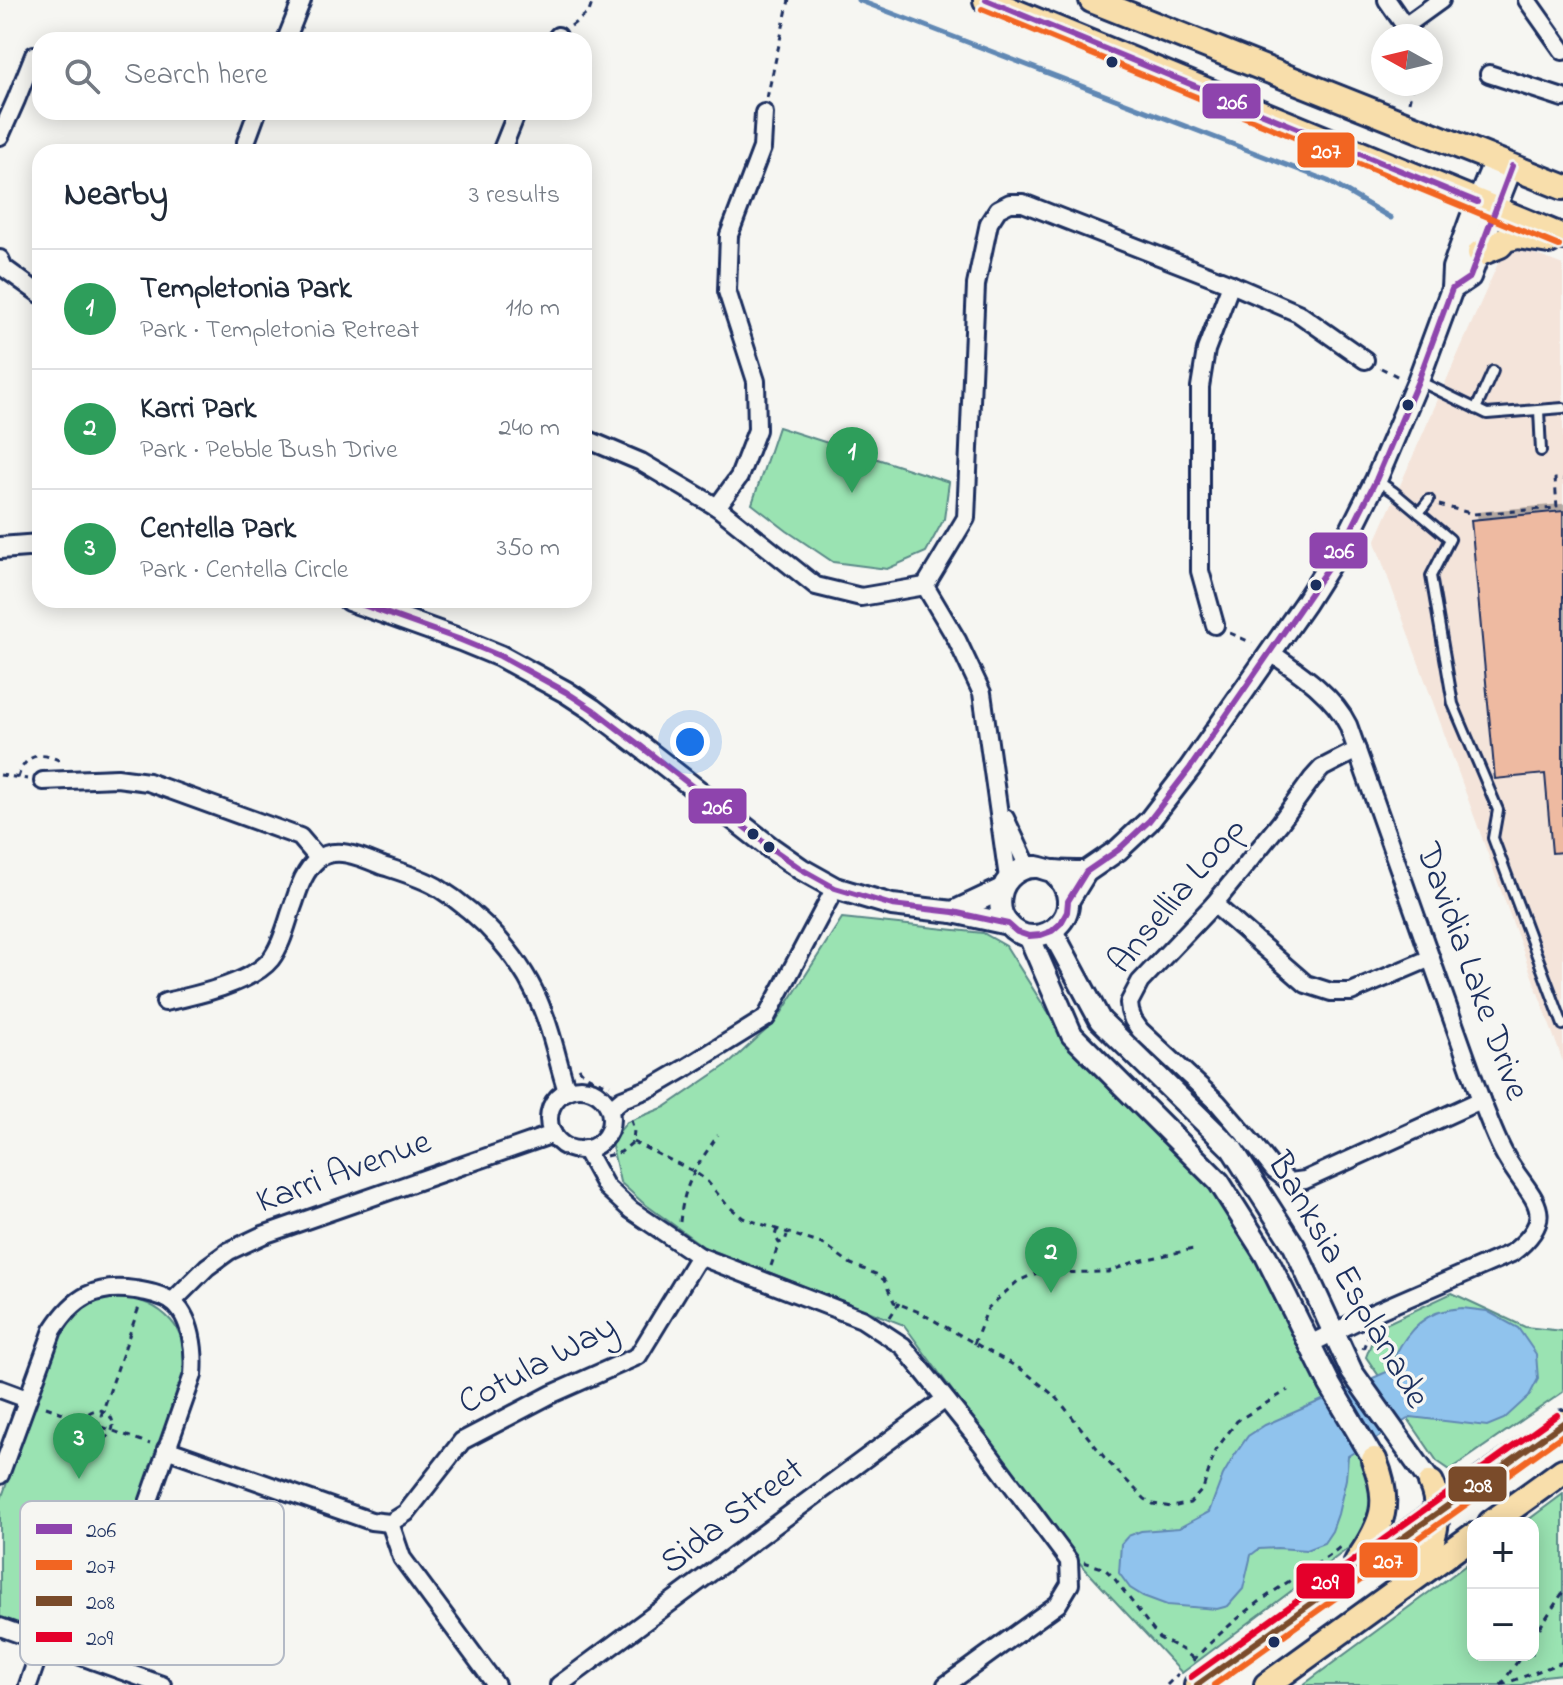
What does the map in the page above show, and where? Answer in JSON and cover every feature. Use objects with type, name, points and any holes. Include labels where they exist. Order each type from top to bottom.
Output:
[{"type":"main road","points":[[986,0],[1563,237]]},
{"type":"main road","points":[[1092,0],[1563,187]]},
{"type":"main road","points":[[1480,253],[1500,245],[1505,239],[1518,236],[1563,245]]},
{"type":"main road","points":[[1197,1685],[1563,1423]]},
{"type":"main road","points":[[1347,1577],[1374,1537],[1385,1506],[1383,1482],[1374,1460]]},
{"type":"main road","points":[[1499,1517],[1563,1471]]},
{"type":"main road","points":[[1432,1484],[1444,1490],[1458,1490],[1475,1484]]},
{"type":"main road","points":[[1418,1575],[1429,1554],[1435,1530],[1432,1484]]},
{"type":"main road","points":[[1267,1685],[1467,1540]]},
{"type":"street","points":[[289,32],[302,0]]},
{"type":"street","points":[[1387,0],[1399,24]]},
{"type":"street","points":[[1412,24],[1441,0]]},
{"type":"street","points":[[1527,0],[1563,51]]},
{"type":"street","points":[[0,136],[32,60]]},
{"type":"street","points":[[1489,74],[1563,98]]},
{"type":"street","points":[[717,507],[739,477],[757,430],[756,381],[727,291],[729,235],[762,148],[764,113]]},
{"type":"street","points":[[246,144],[254,120]]},
{"type":"street","points":[[504,144],[514,120]]},
{"type":"street","points":[[1068,901],[1086,872],[1118,850],[1149,821],[1190,768],[1350,532],[1376,480],[1411,380],[1452,289],[1453,268],[1486,206],[1504,163]]},
{"type":"street","points":[[592,441],[641,462],[717,507],[816,586],[861,597],[925,586],[966,518],[976,285],[989,223],[998,209],[1010,203],[1023,203],[1298,313],[1365,360]]},
{"type":"street","points":[[1452,289],[1470,277],[1480,253],[1486,206]]},
{"type":"street","points":[[1,266],[32,288]]},
{"type":"street","points":[[1215,625],[1200,571],[1200,387],[1206,350],[1231,284]]},
{"type":"street","points":[[0,548],[32,546]]},
{"type":"street","points":[[925,586],[957,640],[982,693],[999,806],[1005,884],[999,900],[1001,912],[1017,932],[1029,936],[1041,935],[1061,923],[1067,912],[1066,889],[1052,871]]},
{"type":"street","points":[[371,608],[500,656],[566,692],[771,848],[835,888],[892,905],[953,912],[1008,924]]},
{"type":"street","name":"Davidia Lake Drive","points":[[1270,652],[1341,711],[1481,1100],[1504,1154],[1535,1196],[1540,1220],[1537,1231],[1512,1253],[1310,1344]]},
{"type":"street","name":"Ansellia Loop","points":[[1357,750],[1322,768],[1312,779],[1214,904],[1140,982],[1132,994],[1130,1011],[1140,1030],[1217,1102],[1282,1178],[1296,1183],[1481,1100]]},
{"type":"street","points":[[43,781],[117,778],[148,782],[300,837],[318,858]]},
{"type":"street","points":[[999,806],[1028,867]]},
{"type":"street","points":[[165,1002],[192,996],[258,971],[279,946],[308,869],[318,858],[336,853],[354,855],[435,886],[486,925],[519,964],[543,1009],[567,1091]]},
{"type":"street","points":[[953,912],[1005,884],[1017,871],[1028,867],[1086,872]]},
{"type":"street","points":[[610,1109],[622,1099],[653,1087],[684,1069],[766,1018],[835,888]]},
{"type":"street","points":[[1214,904],[1306,984],[1318,989],[1351,992],[1431,958]]},
{"type":"street","name":"Banksia Esplanade","points":[[1052,931],[1100,1020],[1232,1149],[1294,1246],[1333,1332],[1357,1363],[1402,1443],[1432,1484]]},
{"type":"street","name":"Banksia Esplanade","points":[[1029,936],[1072,1035],[1219,1182],[1266,1256],[1330,1385],[1374,1460]]},
{"type":"street","points":[[588,1088],[597,1092],[610,1109],[609,1130],[595,1146],[585,1149],[567,1147],[553,1134],[550,1124],[553,1104],[567,1091],[588,1088]]},
{"type":"street","name":"Karri Avenue","points":[[172,1302],[207,1267],[229,1251],[263,1235],[553,1134]]},
{"type":"street","points":[[585,1149],[606,1187],[631,1210],[699,1256],[862,1319],[903,1346],[1069,1561],[1070,1584],[1058,1604],[946,1685]]},
{"type":"street","name":"Cotula Way","points":[[390,1523],[406,1513],[462,1441],[552,1394],[638,1356],[699,1256]]},
{"type":"street","points":[[0,1475],[53,1330],[65,1311],[89,1294],[119,1288],[153,1293],[172,1302],[187,1324],[195,1359],[193,1375],[158,1447],[142,1501]]},
{"type":"street","points":[[0,1389],[27,1399]]},
{"type":"street","name":"Sida Street","points":[[559,1685],[944,1400]]},
{"type":"street","points":[[158,1447],[371,1521],[390,1523],[402,1558],[496,1685]]},
{"type":"street","points":[[0,1627],[20,1634]]},
{"type":"street","points":[[28,1685],[35,1665]]},
{"type":"street","points":[[107,1665],[162,1685]]},
{"type":"lane","points":[[1476,409],[1493,371]]},
{"type":"lane","points":[[1411,380],[1487,414],[1563,408]]},
{"type":"lane","points":[[1539,410],[1541,451]]},
{"type":"lane","points":[[1376,480],[1450,539],[1431,576],[1453,704],[1498,810],[1493,838],[1563,1025]]},
{"type":"lane","points":[[1419,513],[1429,500]]},
{"type":"path","points":[[564,32],[589,12],[593,0]]},
{"type":"path","points":[[764,113],[789,0]]},
{"type":"path","points":[[1408,110],[1411,96]]},
{"type":"path","points":[[1365,360],[1411,380]]},
{"type":"path","points":[[1429,500],[1474,514],[1557,508],[1555,479],[1563,479]]},
{"type":"path","points":[[1215,625],[1270,652]]},
{"type":"path","points":[[18,778],[21,768],[35,755],[55,758],[67,765]]},
{"type":"path","points":[[0,775],[43,781]]},
{"type":"path","points":[[576,1064],[593,1080],[616,1086]]},
{"type":"path","points":[[610,1155],[621,1152],[633,1142],[631,1121]]},
{"type":"path","points":[[678,1242],[682,1201],[693,1171],[718,1135]]},
{"type":"path","points":[[633,1142],[693,1171],[743,1218],[825,1245],[851,1264],[878,1275],[884,1280],[894,1302],[919,1312],[1024,1371],[1057,1398],[1108,1462],[1153,1504],[1172,1507],[1190,1503],[1203,1489],[1215,1451],[1237,1421],[1288,1390]]},
{"type":"path","points":[[777,1229],[775,1236],[779,1243]]},
{"type":"path","points":[[779,1243],[785,1241],[788,1233]]},
{"type":"path","points":[[776,1251],[779,1243]]},
{"type":"path","points":[[974,1344],[988,1308],[1018,1281],[1037,1273],[1108,1272],[1134,1262],[1198,1248]]},
{"type":"path","points":[[894,1312],[899,1303]]},
{"type":"path","points":[[93,1439],[139,1307]]},
{"type":"path","points":[[1357,1363],[1365,1340],[1371,1330],[1379,1325],[1373,1313]]},
{"type":"path","points":[[46,1407],[158,1447]]},
{"type":"path","points":[[103,1411],[112,1419],[112,1430],[105,1438],[93,1439],[85,1433],[84,1421],[92,1412],[103,1411]]},
{"type":"path","points":[[1167,1685],[1208,1644],[1260,1602],[1324,1561],[1345,1543]]},
{"type":"path","points":[[1069,1561],[1105,1569],[1159,1638],[1194,1659]]},
{"type":"path","points":[[1539,1629],[1563,1592]]},
{"type":"path","points":[[1518,1661],[1501,1685],[1563,1662]]},
{"type":"shaded area","points":[[1507,243],[1563,265],[1563,1062],[1375,542]]},
{"type":"green space","points":[[778,427],[949,482],[944,519],[926,552],[887,569],[833,562],[752,504]]},
{"type":"green space","points":[[842,918],[983,933],[1006,946],[1066,1041],[1204,1174],[1265,1260],[1352,1429],[1370,1476],[1370,1506],[1359,1536],[1350,1547],[1182,1673],[1075,1558],[904,1325],[704,1247],[620,1182],[611,1142],[627,1122],[665,1107],[731,1062],[777,1020]]},
{"type":"green space","points":[[1452,1293],[1525,1327],[1563,1331],[1563,1392],[1450,1470],[1437,1461],[1366,1357],[1377,1328]]},
{"type":"green space","points":[[117,1296],[133,1299],[161,1311],[171,1320],[184,1345],[185,1378],[141,1501],[20,1501],[20,1626],[0,1619],[0,1502],[63,1328],[87,1306]]},
{"type":"green space","points":[[1563,1494],[1563,1674],[1544,1676],[1522,1685],[1303,1685],[1467,1564],[1467,1661],[1539,1661],[1539,1517],[1532,1517]]},
{"type":"water","points":[[1462,1308],[1487,1311],[1518,1328],[1536,1354],[1538,1379],[1529,1396],[1504,1419],[1487,1426],[1411,1417],[1348,1456],[1338,1514],[1324,1543],[1306,1550],[1259,1549],[1251,1555],[1243,1589],[1228,1606],[1217,1609],[1167,1605],[1130,1588],[1119,1573],[1121,1544],[1128,1536],[1141,1531],[1179,1528],[1209,1512],[1223,1475],[1248,1436],[1265,1425],[1389,1371],[1396,1353],[1413,1329],[1436,1313]]},
{"type":"building","points":[[1563,511],[1563,852],[1552,853],[1545,774],[1495,779],[1471,520]]},
{"type":"waterway","points":[[858,0],[1328,181],[1391,218]]},
{"type":"transit line","name":"206","points":[[986,0],[1477,202]]},
{"type":"transit line","name":"207","points":[[982,9],[1559,246]]},
{"type":"transit line","name":"206","points":[[371,608],[500,656],[566,692],[771,848],[835,888],[892,905],[953,912],[1008,924],[1017,932],[1029,936],[1052,931],[1061,923],[1068,901],[1086,872],[1118,850],[1149,821],[1190,768],[1350,532],[1418,381],[1452,289],[1470,277],[1512,166]]},
{"type":"transit line","name":"209","points":[[1191,1677],[1557,1415]]},
{"type":"transit line","name":"208","points":[[1197,1685],[1563,1423]]},
{"type":"transit line","name":"207","points":[[1214,1685],[1563,1435]]},
{"type":"place","name":"Templetonia Park","points":[[852,493]]},
{"type":"place","name":"Karri Park","points":[[1051,1293]]},
{"type":"place","name":"Centella Park","points":[[79,1479]]}]
